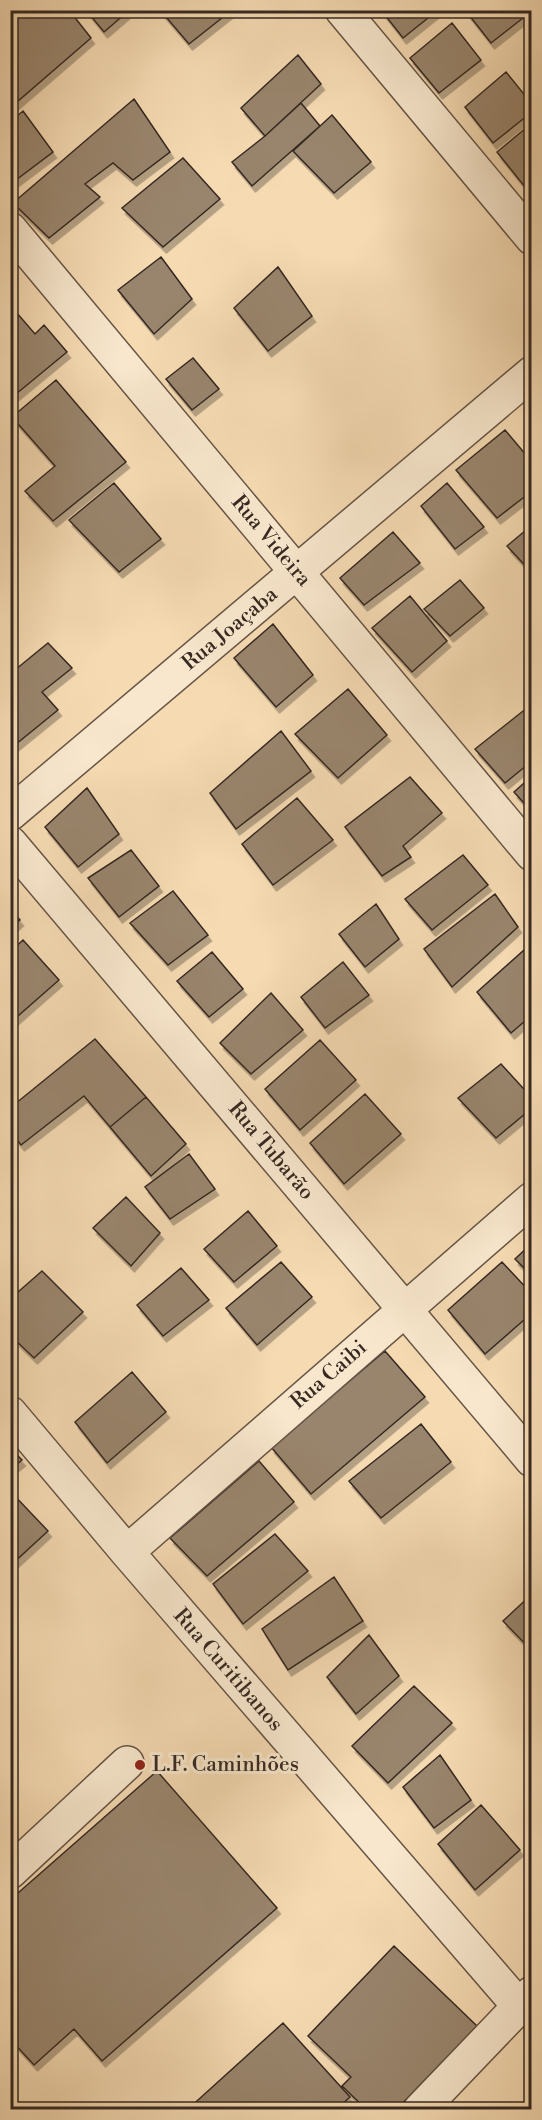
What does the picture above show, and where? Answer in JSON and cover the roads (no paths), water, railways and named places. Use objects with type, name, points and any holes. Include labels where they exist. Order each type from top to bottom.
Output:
[{"type":"street","points":[[342,10],[531,238]]},
{"type":"street","name":"Rua Videira","points":[[10,229],[531,854]]},
{"type":"street","name":"Rua Joaçaba","points":[[10,814],[531,373]]},
{"type":"street","name":"Rua Tubarão","points":[[10,843],[531,1460]]},
{"type":"street","name":"Rua Caibi","points":[[127,1552],[531,1199]]},
{"type":"street","name":"Rua Curitibanos","points":[[10,1413],[127,1552],[525,2000]]},
{"type":"street","points":[[10,1872],[127,1763]]},
{"type":"street","points":[[420,2109],[525,2000]]},
{"type":"place","name":"L.F. Caminhões","points":[[140,1765]]}]
